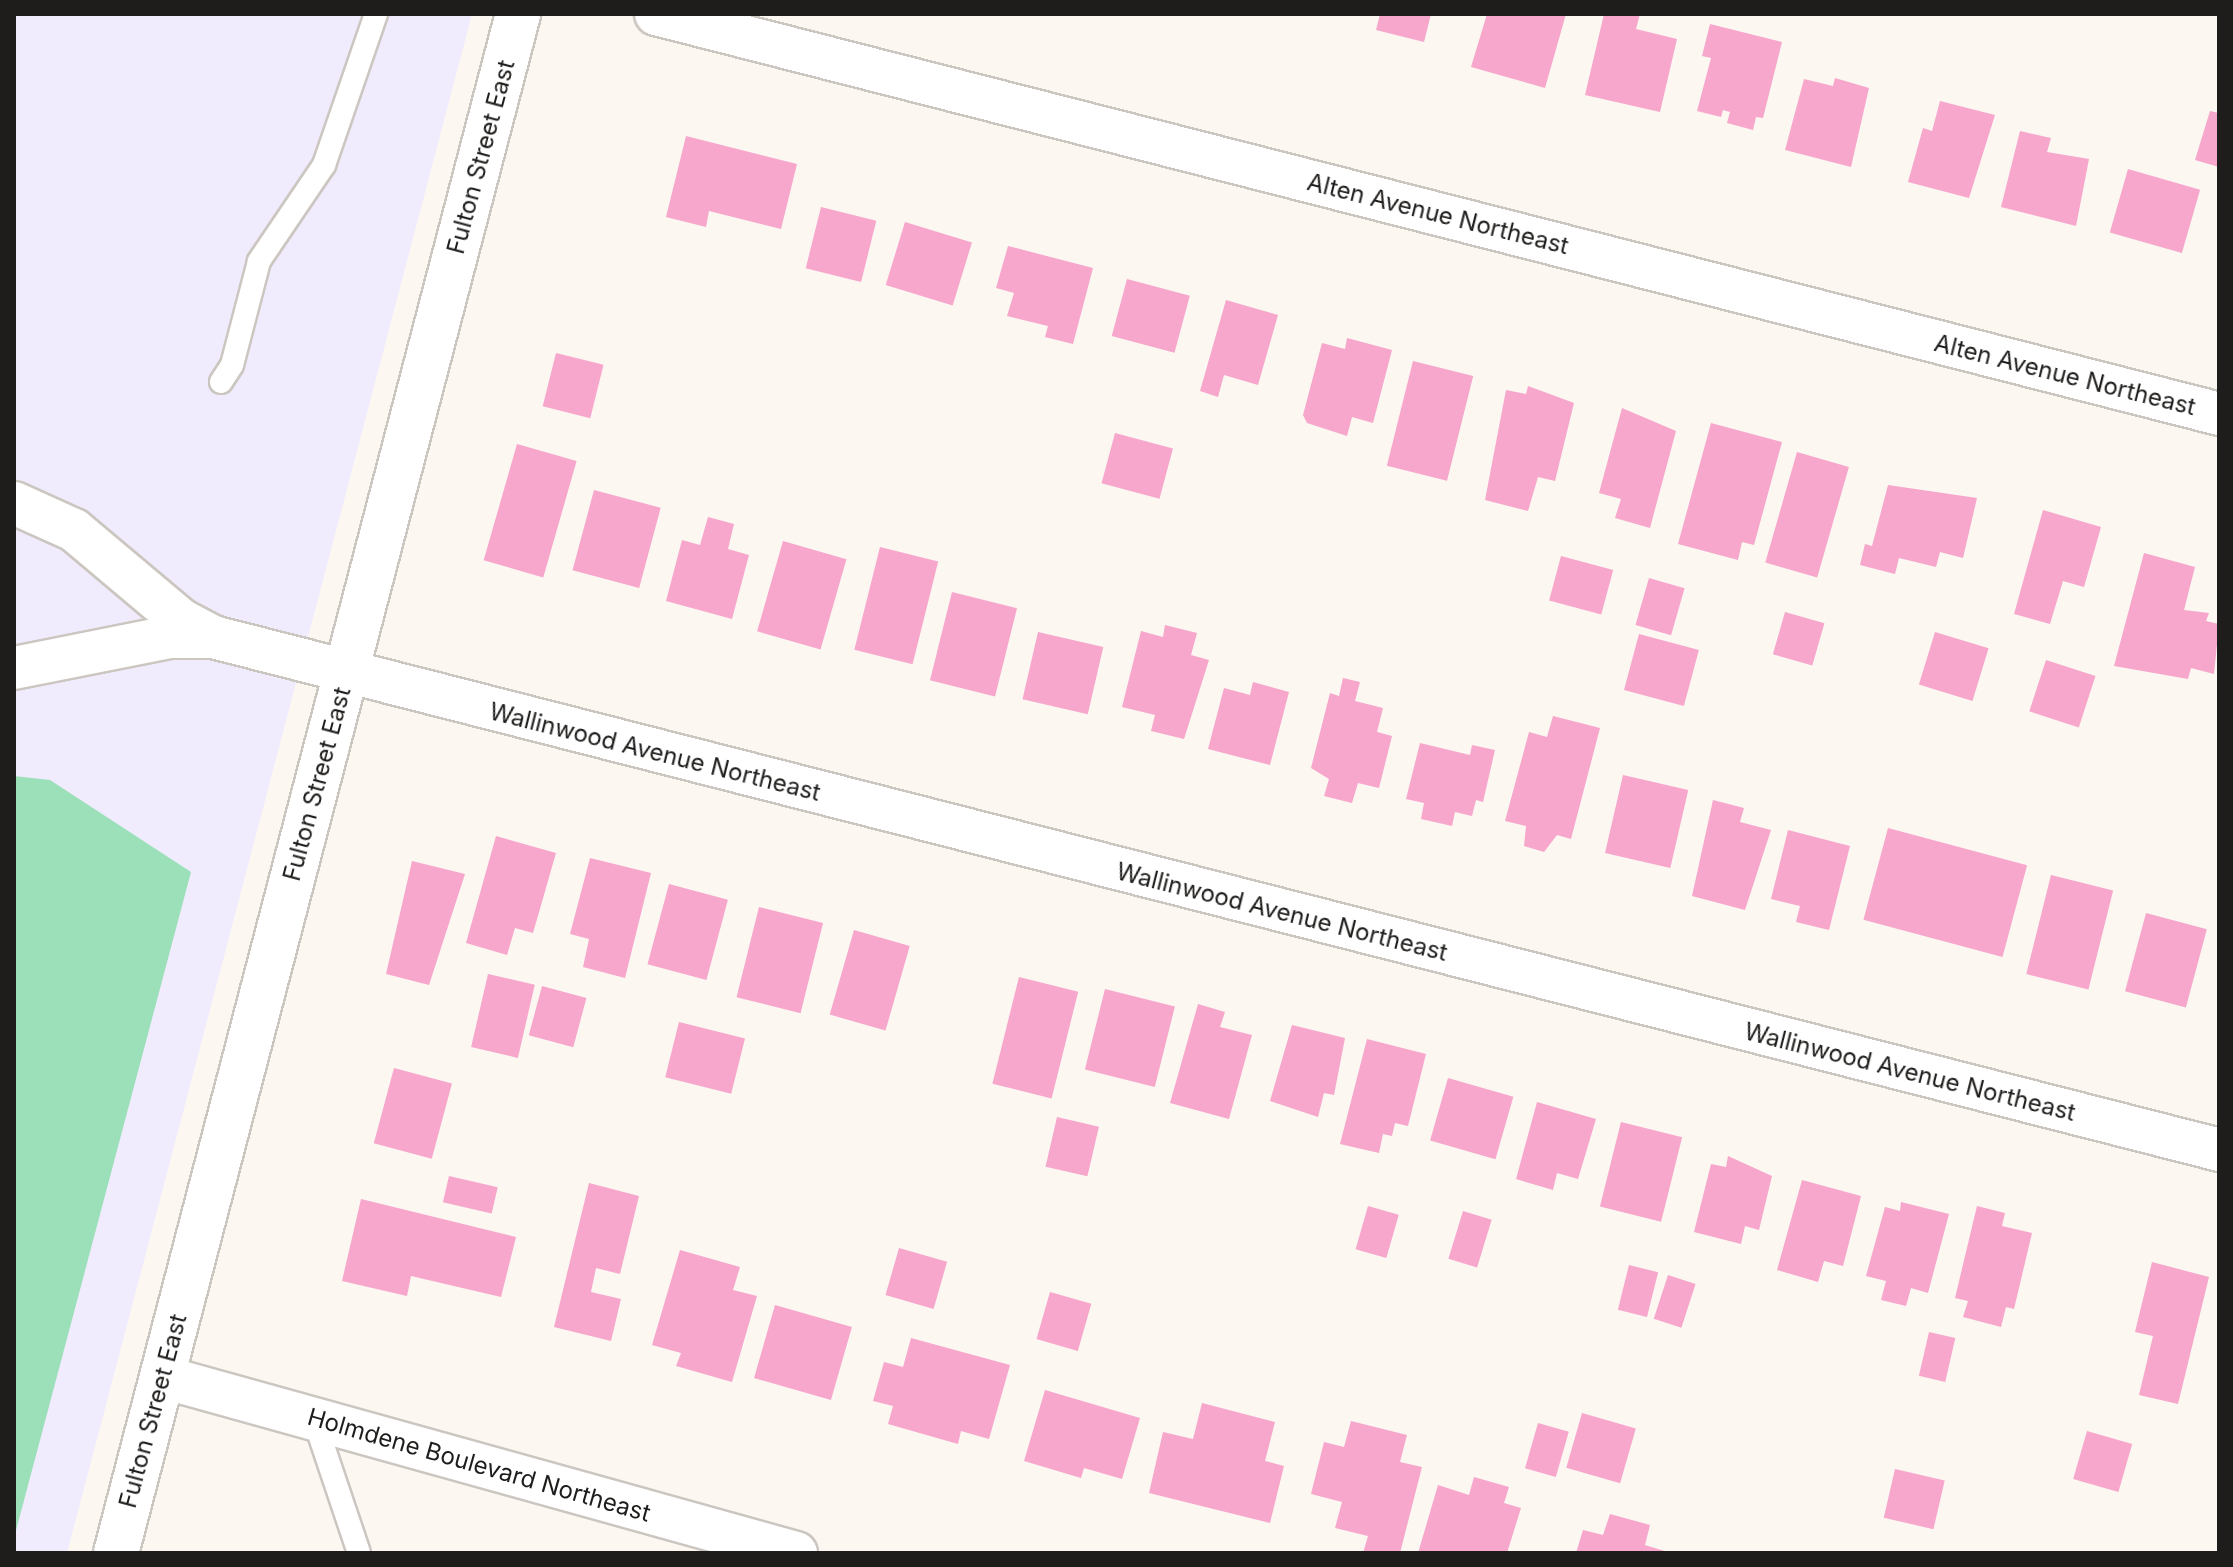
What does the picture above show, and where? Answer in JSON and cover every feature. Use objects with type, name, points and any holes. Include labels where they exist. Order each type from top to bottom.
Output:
[{"type":"main road","name":"Fulton Street East","points":[[116,1553],[518,14]]},
{"type":"street","name":"Alten Avenue Northeast","points":[[656,14],[2219,414]]},
{"type":"street","points":[[14,503],[74,530],[181,620],[213,637]]},
{"type":"street","points":[[14,668],[169,637],[213,637]]},
{"type":"street","name":"Wallinwood Avenue Northeast","points":[[213,637],[346,674],[2219,1150]]},
{"type":"street","name":"Holmdene Boulevard Northeast","points":[[163,1377],[796,1553]]},
{"type":"lane","points":[[221,382],[232,365],[259,261],[324,165],[376,14]]},
{"type":"lane","points":[[314,1419],[359,1553]]},
{"type":"shaded area","points":[[14,14],[472,14],[67,1553],[14,1553]]},
{"type":"green space","points":[[14,776],[50,780],[191,872],[14,1538]]},
{"type":"building","points":[[1380,14],[1431,14],[1424,42],[1376,30]]},
{"type":"building","points":[[1487,14],[1566,14],[1545,88],[1471,67]]},
{"type":"building","points":[[1604,14],[1640,14],[1636,29],[1677,39],[1660,112],[1585,95]]},
{"type":"building","points":[[1710,24],[1782,42],[1763,118],[1756,117],[1753,130],[1727,123],[1730,112],[1723,110],[1721,117],[1697,111],[1711,58],[1702,56]]},
{"type":"building","points":[[1835,78],[1869,88],[1851,167],[1785,150],[1804,79],[1833,86]]},
{"type":"building","points":[[1940,101],[1995,115],[1969,198],[1908,182],[1923,128],[1932,131]]},
{"type":"building","points":[[2210,111],[2219,113],[2219,167],[2195,160]]},
{"type":"building","points":[[2020,131],[2051,138],[2047,152],[2089,159],[2076,226],[2001,207]]},
{"type":"building","points":[[686,136],[797,164],[781,229],[709,211],[706,227],[666,217]]},
{"type":"building","points":[[2128,169],[2200,190],[2182,253],[2110,232]]},
{"type":"building","points":[[821,207],[876,221],[861,282],[806,268]]},
{"type":"building","points":[[905,222],[972,242],[953,306],[886,285]]},
{"type":"building","points":[[1008,246],[1093,268],[1073,344],[1045,337],[1048,326],[1007,316],[1014,293],[996,288]]},
{"type":"building","points":[[1127,279],[1190,296],[1175,353],[1112,336]]},
{"type":"building","points":[[1226,300],[1278,315],[1258,385],[1224,375],[1218,397],[1200,391]]},
{"type":"building","points":[[1347,338],[1392,350],[1373,423],[1352,417],[1347,436],[1307,423],[1303,415],[1322,343],[1345,349]]},
{"type":"building","points":[[556,353],[604,365],[590,418],[543,406]]},
{"type":"building","points":[[1413,361],[1473,376],[1447,481],[1387,466]]},
{"type":"building","points":[[1528,386],[1574,403],[1555,481],[1538,477],[1528,511],[1485,500],[1506,390],[1526,394]]},
{"type":"building","points":[[1622,408],[1676,431],[1650,528],[1615,518],[1621,499],[1599,493]]},
{"type":"building","points":[[1711,423],[1782,442],[1754,545],[1742,542],[1738,560],[1678,544]]},
{"type":"building","points":[[1115,433],[1173,449],[1159,499],[1102,483]]},
{"type":"building","points":[[517,444],[577,461],[543,577],[484,560]]},
{"type":"building","points":[[1797,452],[1849,467],[1817,577],[1765,563]]},
{"type":"building","points":[[1888,485],[1977,498],[1963,558],[1940,552],[1936,567],[1899,558],[1895,574],[1860,565],[1865,544],[1872,546]]},
{"type":"building","points":[[594,490],[661,508],[639,588],[573,570]]},
{"type":"building","points":[[2043,510],[2101,527],[2084,587],[2063,581],[2050,624],[2014,614]]},
{"type":"building","points":[[708,517],[734,524],[728,549],[749,555],[732,619],[666,601],[682,540],[700,545]]},
{"type":"building","points":[[783,541],[846,559],[821,650],[757,631]]},
{"type":"building","points":[[880,547],[938,562],[913,664],[854,650]]},
{"type":"building","points":[[2144,553],[2195,567],[2184,610],[2209,613],[2206,621],[2219,624],[2214,674],[2191,668],[2188,679],[2114,666]]},
{"type":"building","points":[[1561,556],[1613,570],[1601,614],[1549,600]]},
{"type":"building","points":[[1649,578],[1685,588],[1671,635],[1635,625]]},
{"type":"building","points":[[952,592],[1017,608],[995,697],[930,680]]},
{"type":"building","points":[[1785,612],[1824,623],[1812,666],[1773,654]]},
{"type":"building","points":[[1165,625],[1197,633],[1191,655],[1209,660],[1184,739],[1151,731],[1155,715],[1122,707],[1141,631],[1163,637]]},
{"type":"building","points":[[1038,632],[1103,647],[1088,714],[1022,699]]},
{"type":"building","points":[[1935,632],[1989,648],[1972,701],[1919,685]]},
{"type":"building","points":[[1639,634],[1699,650],[1684,706],[1624,690]]},
{"type":"building","points":[[2046,660],[2095,676],[2079,727],[2029,711]]},
{"type":"building","points":[[1343,678],[1360,682],[1355,701],[1383,708],[1377,732],[1392,736],[1379,788],[1358,783],[1352,803],[1324,796],[1329,779],[1311,768],[1330,693],[1339,696]]},
{"type":"building","points":[[1253,682],[1289,692],[1270,765],[1208,749],[1224,688],[1250,695]]},
{"type":"building","points":[[1553,716],[1600,728],[1571,839],[1557,835],[1544,852],[1524,846],[1526,826],[1505,821],[1529,732],[1547,737]]},
{"type":"building","points":[[1420,743],[1470,755],[1472,745],[1495,750],[1483,802],[1476,800],[1472,816],[1455,812],[1452,826],[1421,819],[1424,803],[1406,799]]},
{"type":"building","points":[[1623,775],[1688,790],[1670,868],[1605,853]]},
{"type":"building","points":[[1713,800],[1744,808],[1740,822],[1771,830],[1745,910],[1692,896]]},
{"type":"building","points":[[1888,828],[2027,865],[2003,957],[1863,920]]},
{"type":"building","points":[[1788,830],[1850,846],[1829,930],[1796,922],[1800,906],[1771,899]]},
{"type":"building","points":[[496,836],[556,853],[533,933],[515,928],[507,955],[466,943]]},
{"type":"building","points":[[590,858],[651,873],[625,978],[583,967],[589,939],[570,934]]},
{"type":"building","points":[[412,861],[465,874],[429,985],[386,974]]},
{"type":"building","points":[[2051,875],[2113,890],[2088,989],[2026,974]]},
{"type":"building","points":[[669,884],[728,900],[706,980],[648,964]]},
{"type":"building","points":[[759,907],[823,923],[801,1013],[737,997]]},
{"type":"building","points":[[2146,913],[2207,929],[2186,1008],[2125,991]]},
{"type":"building","points":[[854,930],[910,946],[885,1031],[830,1015]]},
{"type":"building","points":[[488,974],[535,985],[518,1058],[471,1047]]},
{"type":"building","points":[[1019,977],[1078,992],[1052,1098],[992,1084]]},
{"type":"building","points":[[542,986],[586,998],[573,1047],[529,1035]]},
{"type":"building","points":[[1105,989],[1175,1006],[1155,1087],[1085,1070]]},
{"type":"building","points":[[1198,1004],[1225,1012],[1220,1027],[1252,1035],[1229,1119],[1170,1103]]},
{"type":"building","points":[[679,1022],[745,1038],[731,1094],[665,1077]]},
{"type":"building","points":[[1292,1025],[1345,1038],[1334,1095],[1324,1093],[1318,1117],[1270,1101]]},
{"type":"building","points":[[1367,1039],[1426,1054],[1408,1126],[1395,1123],[1392,1136],[1383,1134],[1379,1153],[1340,1144]]},
{"type":"building","points":[[394,1068],[452,1084],[432,1159],[374,1143]]},
{"type":"building","points":[[1448,1078],[1513,1097],[1495,1159],[1430,1140]]},
{"type":"building","points":[[1537,1102],[1596,1119],[1578,1179],[1557,1173],[1553,1190],[1516,1179]]},
{"type":"building","points":[[1057,1117],[1099,1127],[1087,1176],[1046,1167]]},
{"type":"building","points":[[1621,1122],[1682,1137],[1661,1222],[1600,1206]]},
{"type":"building","points":[[1728,1156],[1772,1176],[1759,1230],[1745,1226],[1741,1244],[1694,1232],[1711,1164],[1726,1167]]},
{"type":"building","points":[[449,1176],[498,1187],[492,1214],[443,1202]]},
{"type":"building","points":[[1802,1180],[1861,1196],[1843,1266],[1824,1261],[1818,1282],[1777,1270]]},
{"type":"building","points":[[589,1183],[639,1196],[620,1274],[596,1268],[591,1292],[621,1299],[611,1341],[554,1327]]},
{"type":"building","points":[[361,1199],[516,1237],[501,1297],[411,1276],[407,1296],[342,1281]]},
{"type":"building","points":[[1901,1202],[1949,1214],[1928,1293],[1911,1288],[1906,1306],[1881,1300],[1886,1281],[1866,1276],[1885,1207],[1900,1211]]},
{"type":"building","points":[[1368,1206],[1399,1215],[1386,1258],[1356,1249]]},
{"type":"building","points":[[1977,1206],[2005,1213],[2002,1226],[2032,1233],[2014,1309],[2006,1307],[2001,1327],[1963,1317],[1968,1301],[1955,1298]]},
{"type":"building","points":[[1463,1211],[1492,1220],[1477,1268],[1448,1259]]},
{"type":"building","points":[[899,1248],[947,1262],[934,1309],[885,1295]]},
{"type":"building","points":[[680,1250],[740,1267],[733,1290],[757,1296],[732,1382],[676,1366],[681,1353],[652,1345]]},
{"type":"building","points":[[2152,1262],[2209,1277],[2178,1404],[2139,1395],[2153,1336],[2135,1332]]},
{"type":"building","points":[[1629,1265],[1658,1272],[1647,1317],[1618,1310]]},
{"type":"building","points":[[1668,1275],[1696,1284],[1681,1328],[1654,1319]]},
{"type":"building","points":[[1050,1292],[1091,1304],[1078,1351],[1036,1339]]},
{"type":"building","points":[[775,1305],[852,1327],[831,1400],[754,1378]]},
{"type":"building","points":[[1929,1332],[1955,1338],[1945,1382],[1919,1376]]},
{"type":"building","points":[[911,1338],[1010,1365],[989,1439],[961,1431],[958,1444],[888,1424],[893,1406],[873,1401],[884,1362],[903,1367]]},
{"type":"building","points":[[1045,1390],[1140,1418],[1122,1479],[1084,1468],[1081,1478],[1024,1461]]},
{"type":"building","points":[[1202,1403],[1275,1422],[1265,1461],[1284,1466],[1270,1523],[1149,1493],[1163,1432],[1193,1439]]},
{"type":"building","points":[[1582,1413],[1636,1428],[1620,1483],[1566,1468]]},
{"type":"building","points":[[1351,1421],[1407,1435],[1400,1462],[1422,1467],[1400,1553],[1363,1553],[1368,1536],[1335,1528],[1342,1502],[1311,1494],[1324,1442],[1344,1447]]},
{"type":"building","points":[[1538,1423],[1569,1432],[1556,1477],[1525,1468]]},
{"type":"building","points":[[2087,1431],[2132,1444],[2118,1492],[2073,1479]]},
{"type":"building","points":[[1895,1469],[1945,1480],[1933,1529],[1884,1518]]},
{"type":"building","points":[[1474,1477],[1509,1487],[1504,1503],[1521,1508],[1507,1553],[1418,1553],[1438,1485],[1469,1495]]},
{"type":"building","points":[[1610,1514],[1650,1525],[1645,1545],[1671,1553],[1576,1553],[1583,1530],[1603,1535]]}]
